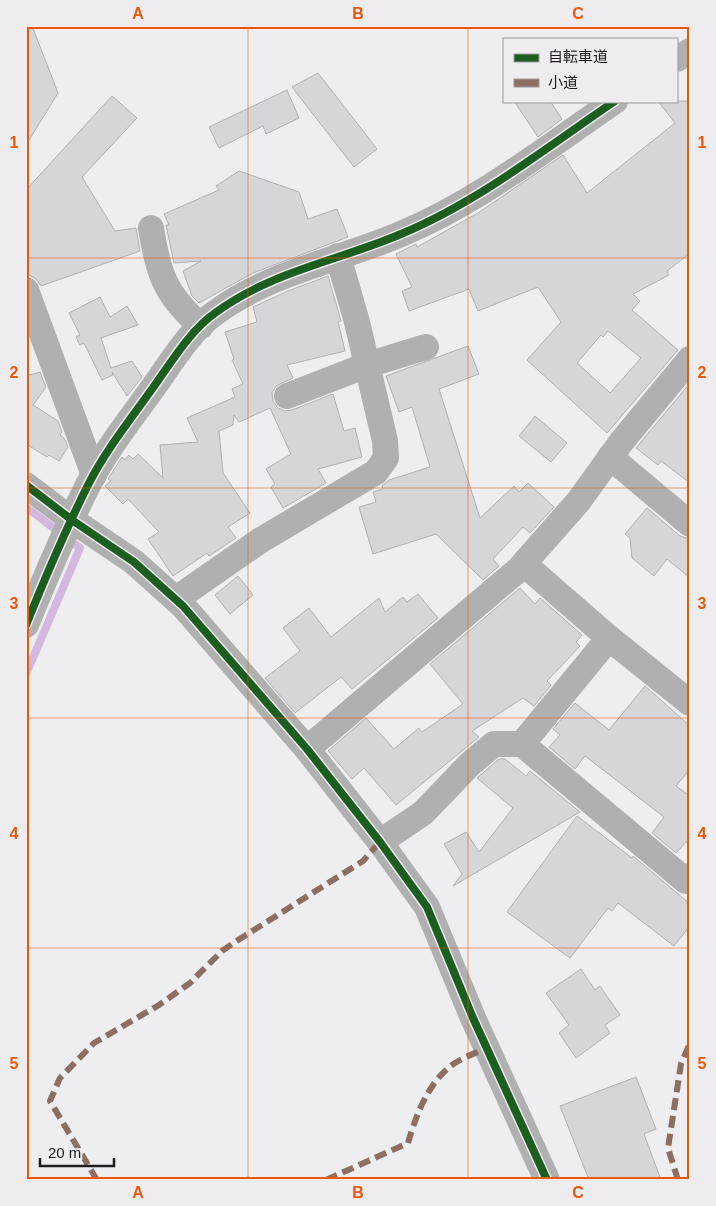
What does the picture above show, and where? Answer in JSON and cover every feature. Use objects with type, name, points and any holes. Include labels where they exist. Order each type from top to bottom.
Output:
[{"type":"street","points":[[678,58],[690,51]]},
{"type":"street","points":[[26,625],[54,558],[94,475],[171,362],[200,326],[214,313],[256,287],[306,266],[401,234],[442,214],[487,188],[614,102]]},
{"type":"street","points":[[151,228],[156,261],[166,286],[180,308],[200,326]]},
{"type":"street","points":[[176,599],[261,540],[376,472],[386,458],[386,450],[367,365],[338,256]]},
{"type":"street","points":[[26,290],[94,475]]},
{"type":"street","points":[[287,396],[367,365],[426,347]]},
{"type":"street","points":[[307,749],[524,564],[578,502],[610,457],[690,359]]},
{"type":"street","points":[[610,457],[690,524]]},
{"type":"street","points":[[26,484],[72,520],[134,562],[176,599],[307,749],[380,842],[427,907],[473,1018],[547,1180]]},
{"type":"street","points":[[524,564],[609,638],[690,703]]},
{"type":"street","points":[[522,744],[609,638]]},
{"type":"street","points":[[380,842],[423,813],[470,764],[494,744],[522,744],[686,881],[690,876]]},
{"type":"building","points":[[26,26],[32,26],[58,93],[26,145]]},
{"type":"building","points":[[318,73],[377,149],[354,167],[292,87]]},
{"type":"building","points":[[287,90],[299,118],[266,134],[263,126],[219,148],[209,127]]},
{"type":"building","points":[[112,96],[137,118],[82,177],[115,231],[136,228],[140,251],[41,286],[36,279],[26,273],[26,190]]},
{"type":"building","points":[[690,101],[690,253],[667,271],[669,275],[633,294],[640,301],[632,310],[678,350],[607,433],[527,360],[561,322],[538,287],[478,311],[469,289],[409,311],[402,291],[412,287],[396,254],[416,244],[417,247],[478,213],[563,155],[587,193],[675,123],[659,102]],"holes":[[[608,331],[641,358],[610,393],[577,363],[601,335],[603,337]]]},
{"type":"building","points":[[515,102],[551,102],[562,119],[538,137]]},
{"type":"building","points":[[239,171],[299,192],[308,219],[337,209],[348,237],[253,273],[199,303],[192,296],[183,271],[201,261],[174,263],[166,225],[169,225],[164,214],[219,190],[216,186]]},
{"type":"building","points":[[328,276],[341,321],[338,322],[345,351],[287,365],[293,378],[276,386],[272,393],[273,401],[278,408],[285,411],[333,394],[344,431],[355,428],[362,457],[318,469],[326,483],[283,508],[271,487],[275,484],[266,469],[291,454],[270,408],[239,422],[234,415],[233,425],[219,431],[223,473],[250,513],[228,527],[236,538],[209,556],[207,553],[173,576],[148,539],[159,532],[128,499],[123,504],[105,486],[111,481],[108,479],[122,457],[125,460],[129,455],[133,459],[138,454],[163,478],[160,445],[198,442],[187,418],[235,397],[232,389],[243,384],[232,360],[234,359],[225,332],[257,322],[253,307]]},
{"type":"building","points":[[100,297],[110,317],[127,306],[138,325],[101,338],[111,368],[132,361],[142,377],[127,396],[112,372],[113,375],[102,380],[84,343],[80,345],[76,337],[80,335],[69,313]]},
{"type":"building","points":[[468,346],[479,374],[439,389],[480,518],[514,486],[519,492],[528,483],[554,507],[530,533],[523,527],[493,559],[499,566],[483,580],[436,534],[373,554],[359,507],[376,502],[373,492],[383,489],[382,486],[389,480],[430,467],[412,407],[399,412],[386,376]]},
{"type":"building","points":[[40,372],[46,387],[33,405],[58,421],[62,432],[60,435],[64,438],[68,447],[59,461],[49,455],[47,457],[26,444],[26,376]]},
{"type":"building","points":[[690,383],[690,483],[661,461],[658,465],[636,448]]},
{"type":"building","points":[[535,416],[567,443],[551,462],[519,436]]},
{"type":"building","points":[[647,508],[680,536],[690,539],[690,578],[667,559],[654,576],[632,558],[630,538],[625,534]]},
{"type":"building","points":[[238,576],[253,595],[230,614],[215,595]]},
{"type":"building","points":[[520,588],[535,604],[540,598],[582,635],[576,642],[580,646],[547,681],[551,685],[534,706],[523,698],[472,731],[479,737],[396,805],[364,768],[352,779],[328,751],[366,718],[394,749],[419,728],[422,732],[463,704],[430,664]]},
{"type":"building","points":[[418,594],[438,618],[352,689],[341,677],[295,713],[265,678],[300,651],[283,628],[309,608],[331,637],[379,598],[385,612],[403,597],[407,602]]},
{"type":"building","points":[[645,686],[690,726],[690,769],[676,786],[690,796],[690,838],[676,853],[652,833],[664,817],[585,756],[575,769],[549,747],[560,735],[553,729],[575,703],[609,730]]},
{"type":"building","points":[[499,759],[505,759],[526,776],[530,771],[580,812],[453,886],[462,874],[444,844],[466,832],[479,852],[513,808],[477,778]]},
{"type":"building","points":[[577,816],[632,858],[633,856],[690,904],[690,926],[674,946],[618,903],[612,911],[608,908],[570,958],[507,912]]},
{"type":"building","points":[[581,969],[595,990],[600,986],[620,1015],[605,1025],[610,1033],[576,1058],[559,1033],[569,1025],[546,993]]},
{"type":"building","points":[[636,1077],[656,1129],[644,1134],[661,1180],[589,1180],[560,1106]]},
{"type":"waterway","points":[[26,507],[80,548],[26,674]]},
{"type":"marked path","points":[[97,1180],[50,1101],[60,1078],[94,1043],[159,1005],[190,983],[222,951],[363,861],[380,842]]},
{"type":"marked path","points":[[678,1180],[668,1148],[681,1064],[690,1043]]},
{"type":"marked path","points":[[326,1180],[408,1143],[425,1099],[438,1079],[455,1063],[487,1048]]},
{"type":"cycle path","points":[[26,625],[63,537],[95,472],[176,354],[206,320],[259,287],[401,234],[429,221],[511,173],[614,102]]},
{"type":"cycle path","points":[[26,485],[72,520],[134,562],[183,606],[307,749],[380,842],[427,907],[473,1018],[547,1180]]}]
